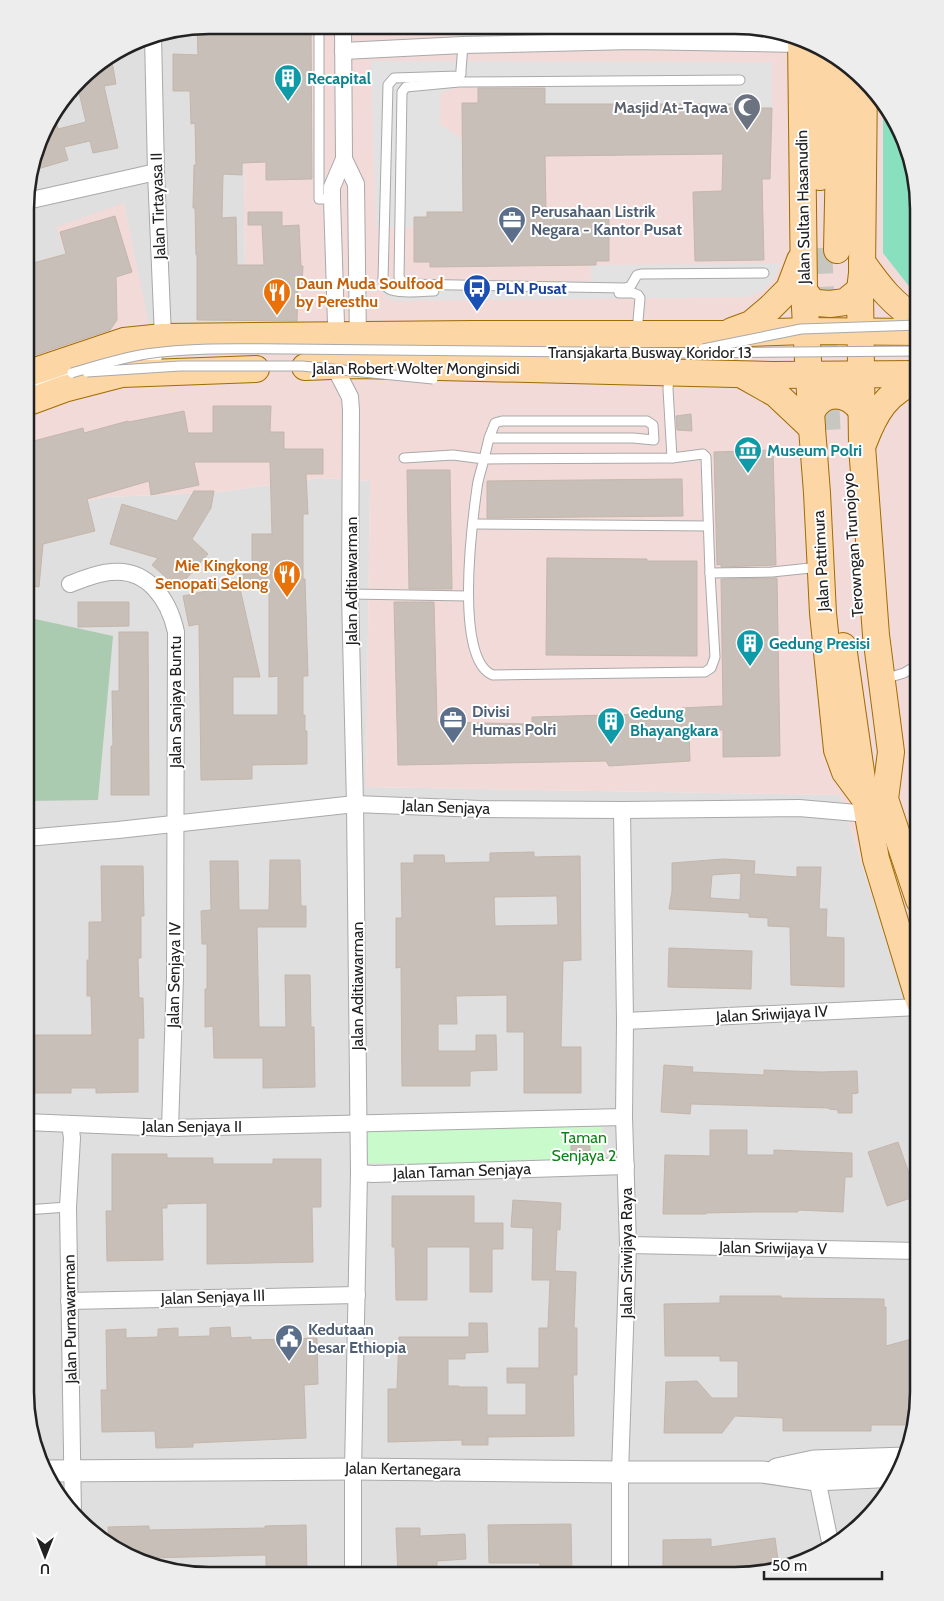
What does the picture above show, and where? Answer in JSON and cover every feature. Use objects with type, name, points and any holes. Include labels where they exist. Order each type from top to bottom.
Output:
[{"type":"main road","name":"Jalan Sultan Hasanudin","points":[[808,50],[820,248],[804,292],[810,375]]},
{"type":"main road","points":[[722,334],[751,324],[770,308],[789,289],[820,248],[840,69]]},
{"type":"main road","points":[[861,374],[860,290],[864,90]]},
{"type":"main road","points":[[862,262],[890,299],[910,315]]},
{"type":"main road","points":[[804,292],[817,303],[830,304],[844,302],[860,290]]},
{"type":"main road","name":"Jalan Robert Wolter Monginsidi","points":[[34,371],[124,341],[163,337],[474,334],[637,335],[806,331],[910,332]]},
{"type":"main road","name":"Jalan Robert Wolter Monginsidi","points":[[34,400],[64,389],[122,374],[346,366],[663,368],[740,374],[910,374]]},
{"type":"main road","points":[[740,374],[776,394],[832,433]]},
{"type":"main road","name":"Jalan Pattimura","points":[[861,374],[861,410],[832,433],[817,493],[823,613],[837,750],[845,772],[873,804],[910,873]]},
{"type":"main road","name":"Jalan Pattimura","points":[[810,375],[832,433],[876,635],[891,752],[873,804],[876,858],[910,971]]},
{"type":"main road","points":[[832,433],[872,421],[883,404],[894,393],[910,383]]},
{"type":"main road","points":[[832,433],[817,402],[822,398],[834,395],[847,397],[855,402],[861,410]]},
{"type":"main road","name":"Terowngan Trunojoyo","points":[[832,433],[838,610],[873,804]]},
{"type":"street","name":"Jalan Aditiawarman","points":[[343,34],[344,160],[332,188],[332,199],[347,336],[346,366],[350,397]]},
{"type":"street","points":[[343,51],[632,34],[791,43]]},
{"type":"street","name":"Jalan Tirtayasa II","points":[[146,373],[163,337],[153,43]]},
{"type":"street","name":"Jalan Aditiawarman","points":[[344,160],[356,184],[346,366],[351,410],[350,594],[355,804],[359,1172],[353,1567]]},
{"type":"street","points":[[34,199],[156,172]]},
{"type":"street","name":"Jalan Sanjaya Buntu","points":[[70,584],[94,575],[111,572],[126,572],[141,576],[150,582],[164,600],[173,620],[176,632],[175,823]]},
{"type":"street","name":"Jalan Senjaya","points":[[34,837],[355,804],[480,809],[622,810],[799,808],[873,804]]},
{"type":"street","name":"Jalan Sriwijaya Raya","points":[[620,1567],[620,1472],[628,1245],[624,1117],[625,1021],[622,810]]},
{"type":"street","name":"Jalan Senjaya IV","points":[[170,1128],[175,977],[175,823]]},
{"type":"street","name":"Jalan Sriwijaya IV","points":[[625,1021],[910,1007]]},
{"type":"street","points":[[358,1123],[624,1117]]},
{"type":"street","name":"Jalan Senjaya II","points":[[34,1122],[170,1128],[358,1123]]},
{"type":"street","name":"Jalan Purnawarman","points":[[70,1124],[72,1138],[68,1207],[73,1503]]},
{"type":"street","name":"Jalan Taman Senjaya","points":[[359,1172],[373,1174],[626,1166]]},
{"type":"street","name":"Jalan Sriwijaya V","points":[[628,1245],[910,1251]]},
{"type":"street","name":"Jalan Senjaya III","points":[[69,1301],[357,1295]]},
{"type":"street","name":"Jalan Kertanegara","points":[[52,1470],[353,1469],[762,1472],[815,1470],[897,1459]]},
{"type":"street","points":[[815,1470],[829,1540]]},
{"type":"street","name":"Jalan Kertanegara","points":[[815,1470],[889,1475]]},
{"type":"lane","points":[[319,34],[318,199],[332,199]]},
{"type":"lane","points":[[459,79],[462,70],[462,45]]},
{"type":"lane","points":[[633,288],[398,291],[390,289],[384,284],[388,85],[394,78],[740,80]]},
{"type":"lane","points":[[459,79],[406,86],[402,92],[399,277],[401,281],[404,284],[633,288]]},
{"type":"lane","points":[[633,288],[637,275],[641,274],[764,273]]},
{"type":"lane","points":[[633,288],[640,298],[637,335]]},
{"type":"lane","points":[[529,378],[663,368],[801,329],[910,325]]},
{"type":"lane","name":"Transjakarta Busway Koridor 13","points":[[34,385],[120,359],[171,351],[287,349],[663,368],[910,352]]},
{"type":"lane","points":[[72,373],[180,366],[302,366],[443,379]]},
{"type":"lane","points":[[663,368],[668,389],[672,458]]},
{"type":"lane","points":[[404,458],[453,454],[484,459],[672,458],[703,454],[705,456],[714,657],[711,668],[705,672],[493,674],[484,669],[474,652],[468,596],[473,524],[477,486],[484,459],[489,438],[495,423],[502,421],[647,421],[653,425],[654,440]]},
{"type":"lane","points":[[489,438],[633,438],[671,441]]},
{"type":"lane","points":[[473,524],[708,526]]},
{"type":"lane","points":[[710,573],[772,572],[821,567]]},
{"type":"lane","points":[[350,594],[468,596]]},
{"type":"lane","points":[[881,679],[904,673],[910,669]]},
{"type":"lane","points":[[34,1209],[68,1207]]},
{"type":"shaded area","points":[[247,34],[244,210],[246,323],[150,335],[124,203],[78,292],[34,306],[35,186],[43,153],[57,121],[77,93],[93,77],[121,57],[142,47],[186,35]]},
{"type":"shaded area","points":[[247,34],[394,34],[777,43],[777,39],[802,47],[823,57],[851,77],[867,93],[887,121],[897,142],[907,175],[910,198],[910,1017],[840,795],[366,787],[370,481],[320,478],[212,493],[107,497],[34,512],[34,306],[78,292],[56,227],[124,203],[151,335],[246,323],[244,210]]},
{"type":"shaded area","points":[[394,34],[746,34],[778,39],[778,43]]},
{"type":"shaded area","points":[[371,61],[772,62],[772,108],[723,109],[730,104],[545,104],[545,86],[454,88],[440,94],[440,124],[463,140],[463,212],[427,212],[427,217],[414,227],[376,227]]},
{"type":"shaded area","points":[[780,264],[775,277],[764,290],[748,297],[394,301],[384,296],[379,281],[591,281],[591,265]]},
{"type":"shaded area","points":[[320,478],[370,481],[366,787],[840,795],[910,1017],[910,1403],[907,1426],[901,1448],[887,1480],[867,1508],[851,1524],[823,1544],[791,1558],[769,1564],[746,1567],[186,1566],[142,1554],[112,1538],[93,1524],[77,1508],[57,1480],[43,1448],[37,1426],[34,1403],[34,512],[107,497],[212,493]]},
{"type":"green space","points":[[883,115],[897,142],[909,186],[910,288],[883,253]]},
{"type":"green space","points":[[34,619],[113,636],[98,800],[34,801]]},
{"type":"green space","name":"Taman Senjaya 2","points":[[363,1127],[602,1127],[604,1166],[360,1163]]},
{"type":"building","points":[[197,34],[311,34],[312,179],[266,180],[266,162],[242,163],[242,175],[223,174],[222,218],[236,217],[237,265],[264,265],[262,225],[248,225],[248,212],[282,212],[282,226],[299,225],[301,266],[303,266],[302,284],[298,284],[297,321],[197,320],[197,255],[195,208],[193,208],[194,165],[196,165],[195,123],[191,124],[190,91],[173,91],[173,54],[198,55]]},
{"type":"building","points":[[112,63],[116,84],[104,86],[118,148],[93,153],[90,141],[64,147],[68,160],[39,169],[47,142],[56,123],[58,129],[86,122],[79,91],[93,77]]},
{"type":"building","points":[[478,88],[545,88],[545,104],[731,104],[723,108],[772,108],[770,179],[762,179],[764,260],[695,261],[693,192],[722,191],[723,154],[545,156],[546,211],[600,210],[600,217],[609,217],[609,261],[596,261],[596,265],[430,267],[430,262],[414,262],[414,217],[427,217],[427,212],[463,212],[462,103],[478,103]]},
{"type":"building","points":[[115,216],[132,272],[116,277],[117,320],[110,330],[34,355],[34,263],[66,254],[60,232]]},
{"type":"building","points":[[213,406],[271,406],[270,432],[284,432],[284,449],[323,449],[323,474],[306,474],[308,514],[303,514],[303,579],[305,579],[308,676],[303,676],[303,715],[305,715],[305,731],[307,731],[307,764],[252,765],[252,779],[201,780],[199,624],[189,626],[183,596],[239,584],[260,677],[233,677],[233,715],[278,715],[278,676],[269,677],[269,590],[243,590],[243,574],[252,574],[252,534],[272,534],[270,462],[194,462],[199,485],[151,495],[149,481],[87,499],[95,531],[43,544],[39,587],[34,586],[34,441],[83,428],[84,433],[128,421],[184,411],[188,433],[213,433]]},
{"type":"building","points":[[691,414],[692,431],[677,430],[676,416]]},
{"type":"building","points":[[773,450],[776,565],[721,567],[721,564],[717,565],[714,452]]},
{"type":"building","points":[[407,470],[450,470],[452,589],[409,589]]},
{"type":"building","points":[[682,479],[683,516],[487,518],[487,481]]},
{"type":"building","points":[[194,491],[214,491],[211,508],[192,539],[208,554],[178,588],[152,565],[158,558],[110,544],[122,504],[177,521]]},
{"type":"building","points":[[547,558],[697,561],[697,656],[546,655]]},
{"type":"building","points":[[777,578],[780,756],[723,757],[723,730],[689,730],[690,761],[609,766],[606,761],[398,765],[394,602],[434,602],[437,722],[532,724],[532,717],[682,713],[682,708],[723,706],[721,579]]},
{"type":"building","points":[[78,602],[129,602],[129,626],[78,627]]},
{"type":"building","points":[[119,632],[148,632],[149,795],[111,795],[111,746],[113,746],[112,691],[119,691]]},
{"type":"building","points":[[534,852],[534,857],[580,856],[581,960],[563,961],[561,1047],[581,1047],[581,1093],[524,1093],[524,1032],[507,1032],[507,995],[456,996],[457,1024],[438,1024],[438,1051],[476,1051],[476,1035],[496,1035],[497,1070],[470,1071],[470,1086],[402,1086],[401,967],[396,968],[396,918],[402,918],[401,863],[414,863],[414,855],[444,855],[445,863],[490,862],[490,853]],"holes":[[[557,896],[558,925],[495,926],[494,897]]]},
{"type":"building","points":[[723,859],[755,861],[754,874],[797,877],[797,867],[821,867],[819,909],[827,909],[826,937],[844,938],[844,987],[791,985],[790,927],[768,926],[768,918],[749,917],[749,913],[669,909],[672,891],[672,863]],"holes":[[[741,873],[740,900],[710,898],[712,875]]]},
{"type":"building","points":[[270,860],[300,860],[301,906],[306,906],[306,927],[257,927],[259,1027],[286,1027],[285,975],[310,975],[311,1027],[314,1027],[315,1087],[263,1088],[263,1058],[214,1058],[213,1026],[205,1027],[207,944],[202,944],[201,911],[211,910],[210,861],[238,861],[239,910],[269,910]]},
{"type":"building","points":[[101,866],[143,866],[144,916],[141,916],[141,958],[138,958],[139,998],[143,998],[144,1038],[138,1038],[138,1092],[96,1093],[96,1088],[71,1088],[71,1093],[34,1093],[34,1035],[92,1035],[91,996],[87,996],[89,922],[102,922]]},
{"type":"building","points":[[669,948],[752,951],[751,989],[668,987]]},
{"type":"building","points":[[664,1065],[693,1067],[692,1072],[764,1075],[764,1070],[857,1071],[858,1093],[852,1094],[852,1113],[838,1113],[838,1110],[829,1108],[691,1104],[690,1114],[661,1112]]},
{"type":"building","points":[[710,1130],[747,1130],[747,1155],[774,1155],[774,1150],[852,1153],[852,1177],[845,1177],[843,1212],[798,1210],[798,1212],[663,1214],[665,1155],[710,1156]]},
{"type":"building","points":[[898,1142],[910,1176],[910,1198],[887,1206],[868,1152]]},
{"type":"building","points":[[571,1145],[590,1146],[590,1157],[571,1158]]},
{"type":"building","points":[[112,1154],[167,1154],[167,1158],[213,1158],[213,1164],[273,1164],[273,1159],[321,1159],[321,1207],[312,1207],[313,1262],[207,1264],[207,1203],[167,1204],[167,1208],[162,1208],[163,1260],[107,1261],[106,1211],[112,1211]]},
{"type":"building","points":[[392,1196],[474,1196],[474,1223],[503,1223],[503,1249],[492,1249],[492,1292],[470,1292],[470,1247],[427,1247],[427,1300],[396,1300],[395,1247],[392,1247]]},
{"type":"building","points":[[513,1200],[561,1203],[560,1230],[557,1229],[555,1271],[576,1272],[574,1328],[577,1328],[577,1375],[573,1375],[574,1436],[488,1437],[488,1445],[462,1445],[462,1440],[388,1442],[388,1389],[397,1389],[399,1337],[469,1337],[469,1323],[487,1323],[488,1352],[465,1353],[465,1359],[448,1359],[448,1386],[487,1387],[487,1415],[526,1415],[526,1383],[507,1383],[507,1368],[539,1368],[539,1328],[548,1328],[550,1280],[532,1280],[533,1228],[511,1227]]},
{"type":"building","points":[[720,1296],[884,1299],[884,1307],[886,1307],[886,1346],[910,1339],[910,1403],[907,1425],[871,1425],[871,1431],[783,1431],[783,1418],[735,1416],[722,1433],[664,1433],[666,1382],[697,1381],[712,1398],[738,1398],[738,1361],[720,1361],[720,1356],[665,1356],[664,1304],[720,1303]]},
{"type":"building","points":[[230,1327],[231,1338],[251,1337],[251,1340],[317,1338],[318,1384],[304,1385],[306,1438],[193,1443],[193,1447],[156,1448],[155,1431],[102,1432],[101,1390],[107,1390],[106,1330],[126,1329],[126,1338],[158,1337],[158,1329],[178,1328],[178,1337],[210,1336],[210,1328]]},
{"type":"building","points":[[571,1524],[572,1567],[540,1567],[540,1563],[489,1563],[488,1525]]},
{"type":"building","points":[[306,1525],[307,1567],[266,1567],[266,1555],[153,1558],[112,1538],[108,1536],[108,1527],[149,1526],[149,1530],[265,1528],[265,1526]]},
{"type":"building","points":[[396,1528],[420,1528],[420,1536],[465,1534],[466,1559],[437,1561],[437,1567],[398,1567]]},
{"type":"building","points":[[775,1538],[778,1561],[746,1567],[663,1567],[663,1540],[711,1539],[711,1547]]},
{"type":"tunnel","points":[[819,248],[828,440]]},
{"type":"place","name":"Recapital","points":[[288,102]]},
{"type":"place","name":"Masjid At-Taqwa","points":[[747,131]]},
{"type":"place","name":"Perusahaan Listrik Negara - Kantor Pusat","points":[[512,244]]},
{"type":"place","name":"PLN Pusat","points":[[477,312]]},
{"type":"place","name":"Daun Muda Soulfood by Peresthu","points":[[277,316]]},
{"type":"place","name":"Museum Polri","points":[[748,474]]},
{"type":"place","name":"Mie Kingkong Senopati Selong","points":[[287,598]]},
{"type":"place","name":"Gedung Presisi","points":[[750,667]]},
{"type":"place","name":"Divisi Humas Polri","points":[[453,744]]},
{"type":"place","name":"Gedung Bhayangkara","points":[[611,745]]},
{"type":"place","name":"Kedutaan besar Ethiopia","points":[[289,1362]]}]
